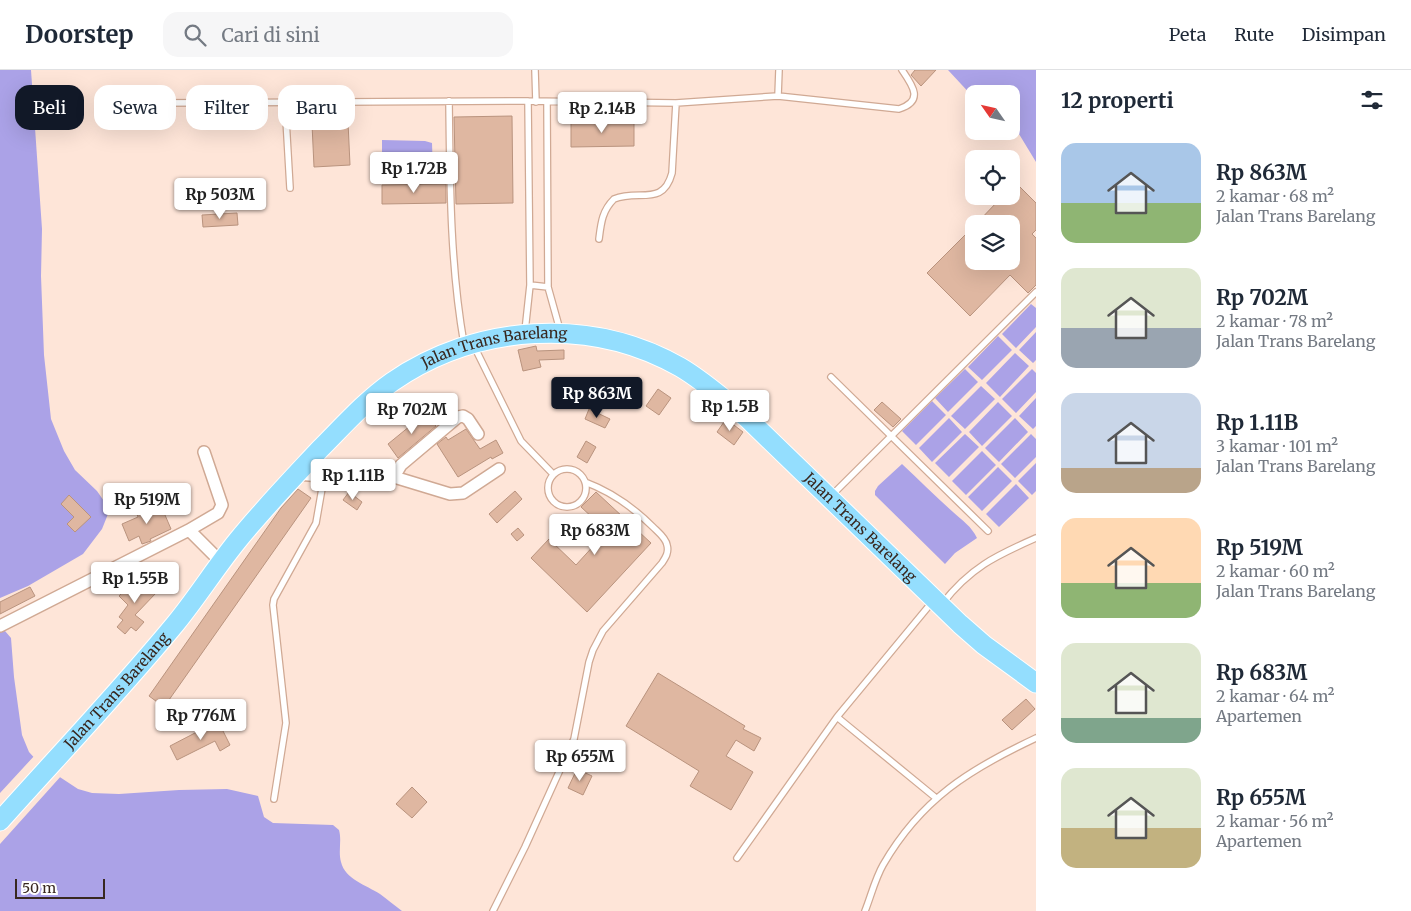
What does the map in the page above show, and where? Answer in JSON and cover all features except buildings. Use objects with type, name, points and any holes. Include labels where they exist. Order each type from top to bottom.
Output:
[{"type":"highway","name":"Jalan Trans Barelang","points":[[0,821],[178,621],[257,517],[364,405],[392,382],[425,364],[468,346],[525,333],[561,333],[593,336],[622,343],[645,350],[680,367],[716,391],[747,418],[937,603],[984,645],[1036,683]]},
{"type":"street","points":[[394,477],[401,465],[458,417],[463,416],[468,419],[478,434]]},
{"type":"street","points":[[0,626],[189,530],[218,513],[222,504],[204,452]]},
{"type":"street","points":[[297,474],[368,480],[394,477],[450,494],[456,494],[463,493],[499,469]]},
{"type":"street","points":[[189,530],[221,562]]},
{"type":"lane","points":[[535,70],[536,102]]},
{"type":"lane","points":[[778,96],[780,70]]},
{"type":"lane","points":[[355,102],[676,103],[778,96],[899,109],[908,106],[913,100],[915,93],[902,70]]},
{"type":"lane","points":[[450,101],[450,214],[460,322],[468,346],[521,441],[553,474]]},
{"type":"lane","points":[[525,333],[530,285],[528,101]]},
{"type":"lane","points":[[176,103],[278,102]]},
{"type":"lane","points":[[547,102],[548,287],[561,333]]},
{"type":"lane","points":[[599,239],[604,211],[614,199],[658,194],[670,184],[676,103]]},
{"type":"lane","points":[[287,130],[290,188]]},
{"type":"lane","points":[[530,285],[548,287]]},
{"type":"lane","points":[[829,498],[1036,292]]},
{"type":"lane","points":[[831,377],[988,531]]},
{"type":"lane","points":[[493,911],[526,847],[574,739],[593,650],[603,631],[662,563],[667,554],[668,546],[665,539],[637,511],[615,495],[585,482],[578,472],[572,469],[565,469],[553,474],[547,486],[548,492],[554,502],[564,508],[576,505],[584,496],[585,482]]},
{"type":"lane","points":[[274,799],[286,723],[273,605],[274,599],[316,523],[324,477]]},
{"type":"lane","points":[[737,858],[837,717],[937,603],[979,566],[1005,551],[1036,538]]},
{"type":"lane","points":[[837,717],[936,798]]},
{"type":"lane","points":[[865,911],[882,866],[905,831],[936,798],[970,772],[1036,738]]},
{"type":"shaded area","points":[[0,70],[31,70],[32,85],[15,85],[15,130],[35,130],[42,229],[41,276],[44,355],[51,419],[64,451],[75,470],[97,491],[106,504],[108,514],[102,529],[83,554],[28,586],[0,598]]},
{"type":"shaded area","points":[[948,70],[1036,70],[1036,162],[1020,136],[1020,85],[965,85],[965,88]]},
{"type":"shaded area","points":[[382,140],[425,141],[432,143],[433,173],[393,175],[382,170]]},
{"type":"shaded area","points":[[1031,304],[1036,308],[1036,327],[1016,348],[1002,334]]},
{"type":"shaded area","points":[[1036,332],[1036,360],[1033,363],[1019,350]]},
{"type":"shaded area","points":[[998,336],[1012,350],[982,380],[968,367]]},
{"type":"shaded area","points":[[1015,353],[1029,366],[1000,397],[986,383]]},
{"type":"shaded area","points":[[965,369],[978,382],[948,412],[935,398]]},
{"type":"shaded area","points":[[1032,369],[1036,373],[1036,392],[1016,413],[1002,399]]},
{"type":"shaded area","points":[[981,386],[995,399],[965,429],[951,416]]},
{"type":"shaded area","points":[[1036,398],[1036,426],[1033,429],[1019,416]]},
{"type":"shaded area","points":[[932,401],[946,415],[916,445],[902,431]]},
{"type":"shaded area","points":[[998,402],[1012,416],[982,446],[969,432]]},
{"type":"shaded area","points":[[949,418],[962,432],[932,462],[919,448]]},
{"type":"shaded area","points":[[1015,418],[1028,432],[999,462],[985,448]]},
{"type":"shaded area","points":[[965,434],[979,447],[949,477],[935,463]]},
{"type":"shaded area","points":[[1031,434],[1036,439],[1036,457],[1015,478],[1001,464]]},
{"type":"shaded area","points":[[982,451],[996,465],[966,495],[952,481]]},
{"type":"shaded area","points":[[1036,463],[1036,491],[1032,495],[1018,481]]},
{"type":"shaded area","points":[[902,464],[966,524],[977,538],[955,553],[945,564],[875,495],[878,486]]},
{"type":"shaded area","points":[[998,467],[1012,481],[982,511],[968,497]]},
{"type":"shaded area","points":[[1016,484],[1029,498],[999,527],[986,514]]},
{"type":"shaded area","points":[[0,631],[5,631],[11,638],[22,735],[29,752],[40,764],[78,789],[92,793],[119,794],[227,789],[258,796],[264,817],[273,823],[333,825],[339,830],[340,858],[343,868],[347,873],[402,911],[0,911]]},
{"type":"pier","points":[[35,755],[41,762],[62,775],[0,844],[0,793]]}]
